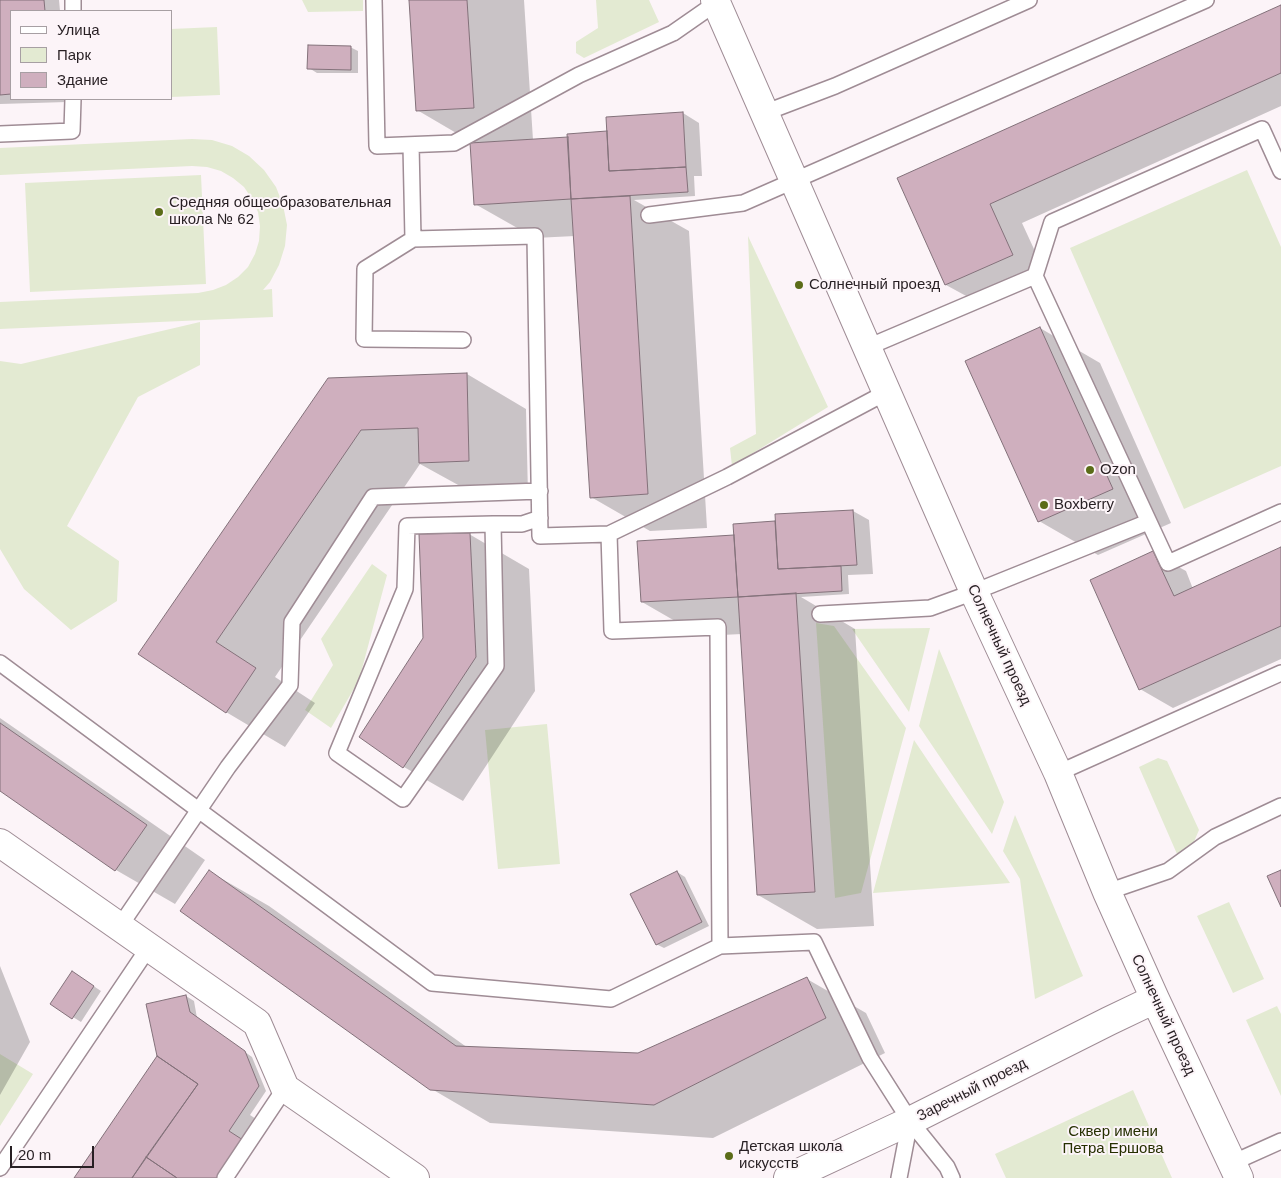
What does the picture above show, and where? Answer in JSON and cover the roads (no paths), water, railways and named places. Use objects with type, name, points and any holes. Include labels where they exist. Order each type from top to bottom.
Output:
[{"type":"street","name":"Солнечный проезд","points":[[715,1],[974,592],[1058,773],[1107,892],[1235,1171]]},
{"type":"street","points":[[0,843],[257,1023],[285,1088],[415,1178]]},
{"type":"street","name":"Заречный проезд","points":[[788,1178],[910,1122],[1155,999]]},
{"type":"lane","points":[[374,0],[377,146],[454,143],[579,75],[672,33],[715,1]]},
{"type":"lane","points":[[764,113],[836,86],[1029,0]]},
{"type":"lane","points":[[649,215],[743,203],[1206,0]]},
{"type":"lane","points":[[0,134],[72,132],[72,100]]},
{"type":"lane","points":[[1281,171],[1262,129],[1052,222],[1035,276],[1168,563],[1281,512]]},
{"type":"lane","points":[[411,145],[413,240]]},
{"type":"lane","points":[[463,340],[364,339],[365,269],[413,240],[535,236],[540,536],[609,534],[727,477],[887,392]]},
{"type":"lane","points":[[868,347],[1035,276]]},
{"type":"lane","points":[[120,926],[228,767],[290,685],[292,622],[373,497],[540,491]]},
{"type":"lane","points":[[493,524],[496,666],[403,798],[337,753],[405,589],[407,526],[493,524],[522,524],[540,518]]},
{"type":"lane","points":[[820,614],[930,608],[1148,522]]},
{"type":"lane","points":[[609,534],[612,631],[718,627],[720,946]]},
{"type":"lane","points":[[0,663],[432,983],[611,999],[720,946],[814,942],[870,1058],[910,1122],[947,1167],[952,1178]]},
{"type":"lane","points":[[1058,773],[1281,673]]},
{"type":"lane","points":[[1107,892],[1168,871],[1216,837],[1281,806]]},
{"type":"lane","points":[[0,1168],[149,947]]},
{"type":"lane","points":[[225,1178],[285,1088]]},
{"type":"lane","points":[[898,1178],[910,1122]]},
{"type":"lane","points":[[1235,1171],[1281,1141]]},
{"type":"place","name":"Средняя общеобразовательная школа № 62","points":[[159,212]]},
{"type":"place","name":"Солнечный проезд","points":[[799,285]]},
{"type":"place","name":"Ozon","points":[[1090,470]]},
{"type":"place","name":"Boxberry","points":[[1044,505]]},
{"type":"place","name":"Детская школа искусств","points":[[729,1156]]},
{"type":"park label","name":"Сквер имени Петра Ершова","points":[[1113,1140]]}]
